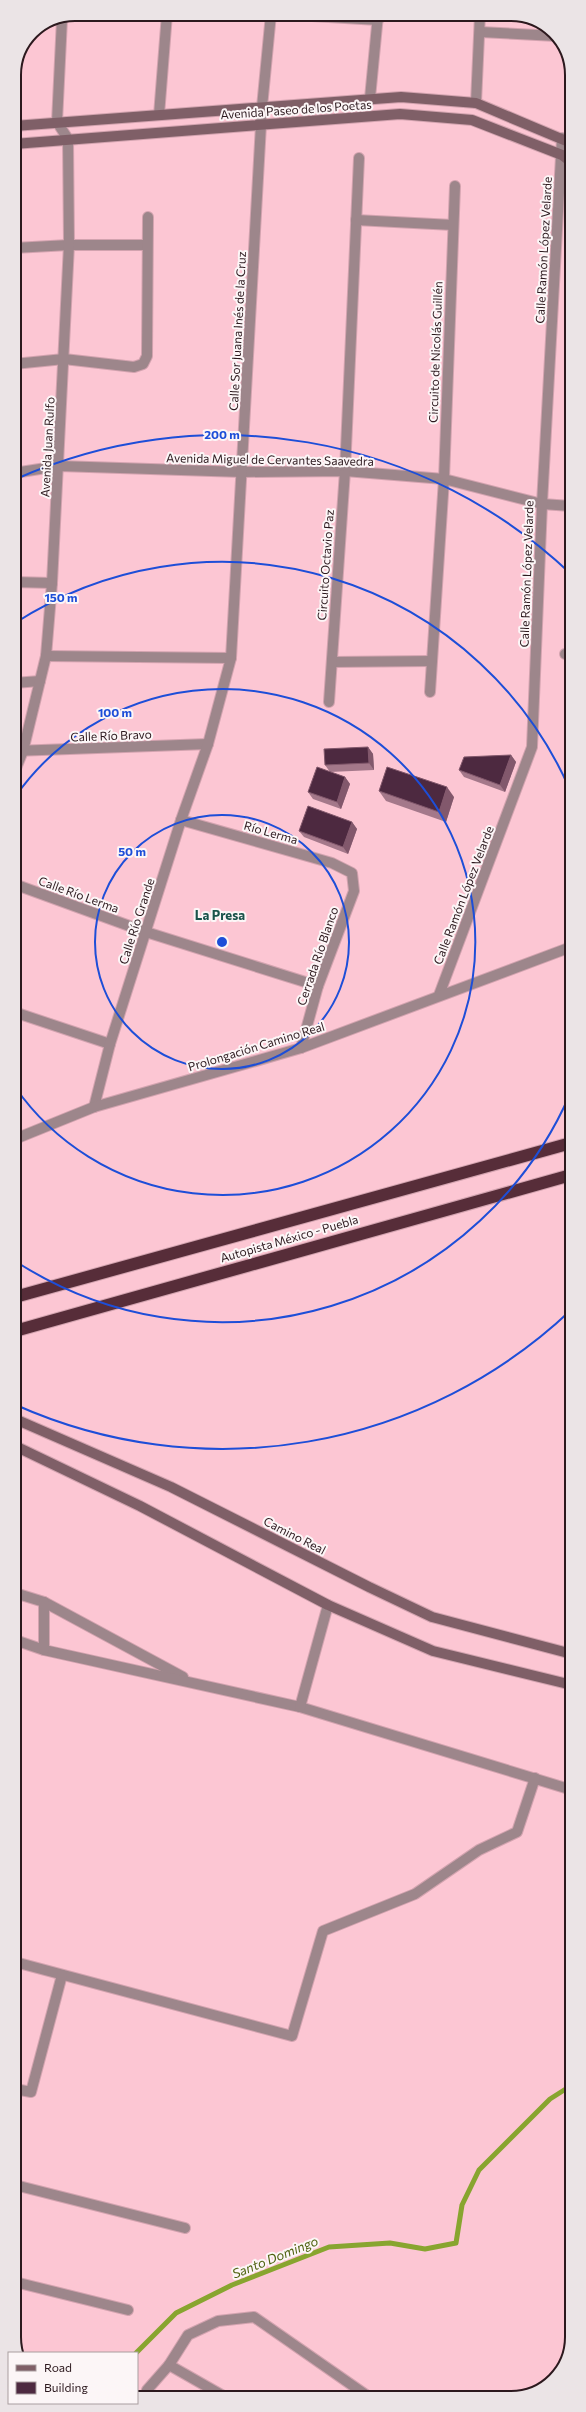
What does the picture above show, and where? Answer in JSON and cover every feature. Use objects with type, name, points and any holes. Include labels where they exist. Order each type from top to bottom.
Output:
[{"type":"highway","name":"Autopista México - Puebla","points":[[21,1295],[565,1145]]},
{"type":"highway","name":"Autopista México - Puebla","points":[[21,1329],[565,1177]]},
{"type":"street","points":[[159,115],[166,21]]},
{"type":"street","name":"Calle Sor Juana Inés de la Cruz","points":[[208,744],[231,658],[262,107],[270,21]]},
{"type":"street","points":[[370,98],[378,21]]},
{"type":"street","points":[[476,103],[480,21]]},
{"type":"street","points":[[62,23],[57,122],[68,139]]},
{"type":"street","points":[[480,32],[548,36]]},
{"type":"street","name":"Avenida Paseo de los Poetas","points":[[21,125],[370,98],[401,97],[476,103],[565,140]]},
{"type":"street","name":"Avenida Paseo de los Poetas","points":[[21,143],[400,114],[472,120],[565,157]]},
{"type":"street","name":"Avenida Juan Rulfo","points":[[21,744],[46,656],[52,583],[69,245],[68,139]]},
{"type":"street","name":"Calle Ramón López Velarde","points":[[439,995],[532,747],[542,504],[562,155],[565,144]]},
{"type":"street","points":[[345,471],[359,158]]},
{"type":"street","name":"Circuito de Nicolás Guillén","points":[[444,479],[455,186]]},
{"type":"street","points":[[21,363],[64,359],[134,367],[143,364],[147,356],[148,217]]},
{"type":"street","points":[[356,220],[453,225]]},
{"type":"street","points":[[21,248],[69,245],[147,245]]},
{"type":"street","name":"Avenida Miguel de Cervantes Saavedra","points":[[21,472],[59,466],[242,472],[345,471],[444,479],[542,504],[565,506]]},
{"type":"street","name":"Circuito Octavio Paz","points":[[330,702],[345,471]]},
{"type":"street","points":[[430,692],[444,479]]},
{"type":"street","points":[[21,582],[52,583]]},
{"type":"street","points":[[46,656],[231,658]]},
{"type":"street","points":[[332,662],[431,661]]},
{"type":"street","points":[[21,682],[40,681]]},
{"type":"street","name":"Calle Río Bravo","points":[[21,751],[208,744]]},
{"type":"street","name":"Calle Río Grande","points":[[94,1107],[110,1044],[181,820],[208,744]]},
{"type":"street","name":"Río Lerma","points":[[181,820],[332,863],[352,873]]},
{"type":"street","name":"Cerrada Río Blanco","points":[[301,1048],[318,986],[354,891],[352,873]]},
{"type":"street","name":"Calle Río Lerma","points":[[21,887],[146,932],[318,986]]},
{"type":"street","name":"Prolongación Camino Real","points":[[21,1136],[94,1107],[301,1048],[439,995],[565,949]]},
{"type":"street","points":[[21,1014],[110,1044]]},
{"type":"street","name":"Camino Real","points":[[21,1422],[171,1486],[369,1587],[432,1617],[565,1652]]},
{"type":"street","points":[[21,1449],[140,1506],[328,1605],[433,1651],[565,1683]]},
{"type":"street","points":[[21,1595],[44,1602],[193,1683]]},
{"type":"street","points":[[44,1602],[44,1650]]},
{"type":"street","points":[[300,1707],[328,1605]]},
{"type":"street","points":[[21,1642],[44,1650],[300,1707],[565,1788]]},
{"type":"street","points":[[21,1964],[292,2036],[322,1931],[415,1894],[479,1850],[517,1832],[535,1778]]},
{"type":"street","points":[[21,2090],[30,2092],[62,1975]]},
{"type":"street","points":[[21,2187],[185,2228]]},
{"type":"street","points":[[21,2283],[128,2310]]},
{"type":"street","points":[[147,2391],[170,2365],[188,2335],[218,2321],[254,2317],[360,2391]]},
{"type":"street","points":[[170,2365],[216,2391]]},
{"type":"building","points":[[368,747],[369,763],[325,765],[324,749]]},
{"type":"building","points":[[511,755],[500,785],[459,770],[464,757]]},
{"type":"building","points":[[317,767],[345,777],[337,802],[308,792]]},
{"type":"building","points":[[387,767],[447,787],[439,812],[379,791]]},
{"type":"building","points":[[308,806],[352,822],[343,847],[299,831]]},
{"type":"waterway","name":"Santo Domingo","points":[[137,2352],[176,2313],[232,2285],[329,2247],[390,2243],[425,2249],[456,2243],[462,2205],[479,2170],[550,2099],[565,2089]]},
{"type":"district","name":"La Presa","points":[[220,915]]}]
